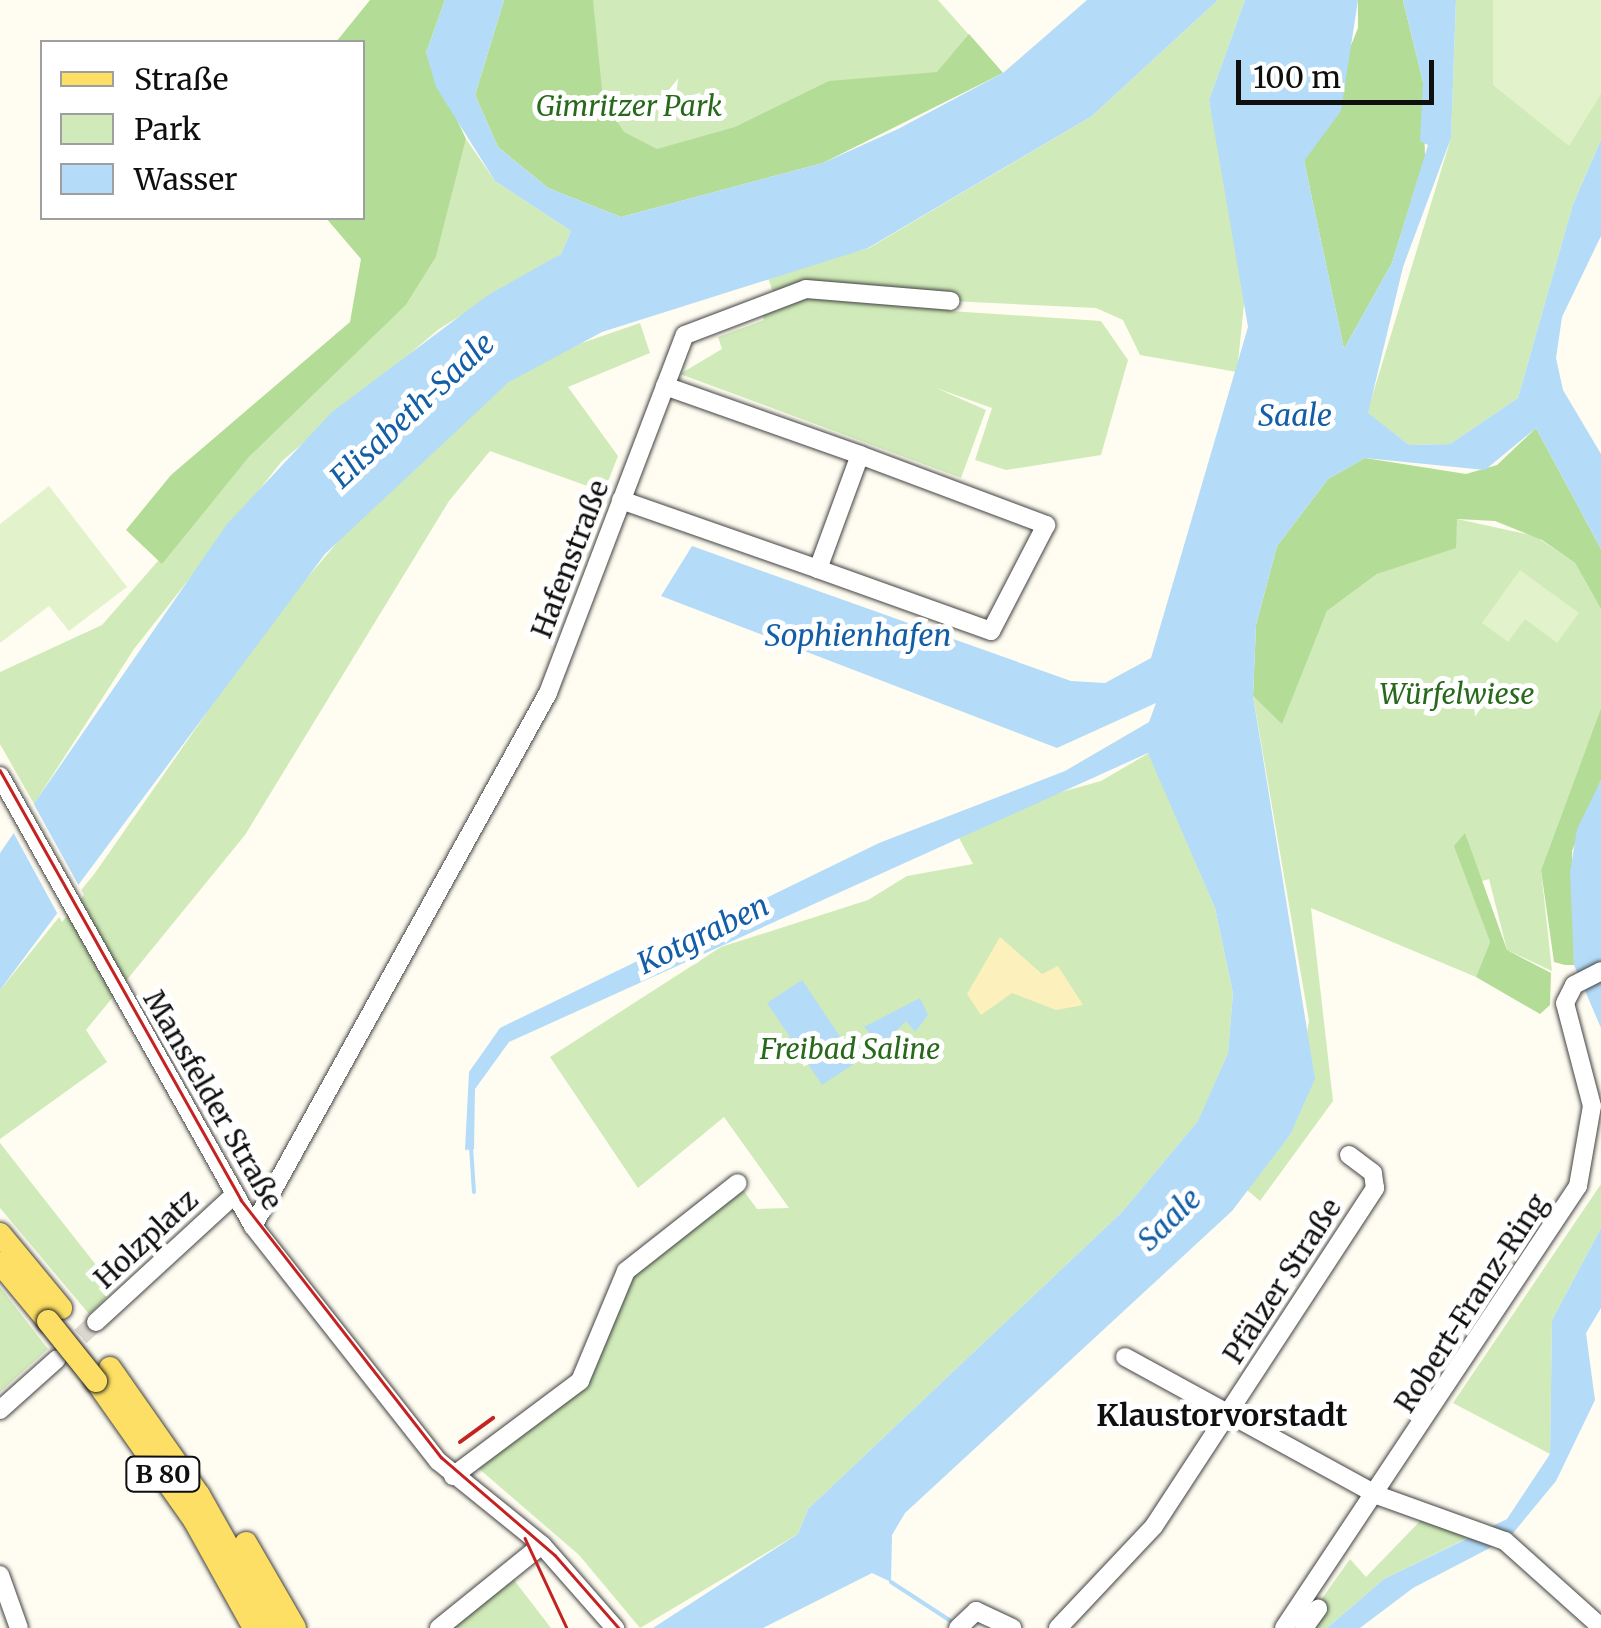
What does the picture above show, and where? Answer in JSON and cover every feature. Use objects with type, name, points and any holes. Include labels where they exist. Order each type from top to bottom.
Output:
[{"type":"main road","name":"B 80","points":[[0,1234],[54,1314],[161,1438],[274,1628]]},
{"type":"main road","name":"B 80","points":[[0,1263],[54,1314]]},
{"type":"main road","name":"B 80","points":[[103,1375],[254,1628]]},
{"type":"main road","points":[[182,1469],[230,1518],[295,1628]]},
{"type":"main road","points":[[224,1572],[241,1628]]},
{"type":"street","name":"Hafenstraße","points":[[253,1226],[342,1079],[548,694],[685,335],[806,290],[951,301]]},
{"type":"street","points":[[621,500],[991,631],[1046,525],[665,386]]},
{"type":"street","points":[[818,569],[860,456]]},
{"type":"street","name":"Mansfelder Straße","points":[[0,776],[123,1001],[253,1226],[452,1476],[542,1546],[615,1628]]},
{"type":"street","name":"Robert-Franz-Ring","points":[[1284,1628],[1538,1258],[1594,1166],[1589,1075],[1565,1002],[1579,981],[1601,971]]},
{"type":"street","name":"Pfälzer Straße","points":[[1058,1628],[1154,1526],[1375,1188],[1373,1173],[1349,1155]]},
{"type":"street","points":[[452,1476],[580,1381],[626,1271],[738,1183]]},
{"type":"street","name":"Holzplatz","points":[[96,1322],[233,1196]]},
{"type":"street","points":[[1125,1357],[1377,1496],[1484,1530],[1505,1541],[1600,1626]]},
{"type":"street","points":[[0,1410],[56,1359]]},
{"type":"street","points":[[439,1628],[542,1546]]},
{"type":"street","points":[[0,1574],[19,1628]]},
{"type":"street","points":[[1304,1628],[1318,1609]]},
{"type":"street","points":[[961,1623],[987,1611],[1012,1628]]},
{"type":"green space","points":[[370,0],[445,0],[426,53],[466,139],[436,257],[406,305],[248,458],[162,564],[126,530],[171,475],[350,322],[361,259],[328,220],[365,220],[365,40],[338,40]]},
{"type":"green space","name":"Gimritzer Park","points":[[504,0],[938,0],[1003,73],[621,217]]},
{"type":"green space","points":[[504,0],[593,0],[603,100],[624,132],[657,149],[735,127],[829,81],[937,72],[969,34],[1003,73],[823,163],[621,217],[548,188],[498,147],[475,95]]},
{"type":"green space","points":[[1218,0],[1245,0],[1209,100],[1246,285],[1237,372],[1140,355],[1123,320],[1096,308],[951,301],[950,311],[1101,321],[1128,360],[1101,455],[1006,470],[975,460],[992,408],[936,388],[986,410],[961,478],[680,374],[722,349],[718,337],[764,320],[759,306],[775,298],[767,275],[869,248],[1092,116]]},
{"type":"green space","points":[[1358,0],[1403,0],[1423,82],[1425,156],[1392,263],[1344,349],[1304,161],[1358,28]]},
{"type":"green space","points":[[1456,0],[1601,0],[1601,140],[1573,204],[1518,398],[1450,444],[1409,445],[1367,413],[1451,138]]},
{"type":"green space","points":[[1493,0],[1601,0],[1601,94],[1569,146],[1493,85]]},
{"type":"green space","points":[[466,139],[495,181],[571,231],[561,254],[439,329],[282,461],[134,649],[34,804],[0,744],[0,672],[102,625],[248,458],[406,305],[436,257]]},
{"type":"green space","points":[[640,323],[650,353],[568,387],[618,456],[604,492],[490,451],[449,501],[245,835],[86,1030],[107,1062],[0,1139],[0,990],[95,873],[272,619],[358,518],[509,382],[550,354]]},
{"type":"green space","points":[[1536,428],[1601,549],[1601,609],[1575,563],[1542,540],[1495,521],[1457,519],[1456,548],[1377,574],[1327,611],[1282,724],[1253,696],[1256,625],[1277,546],[1328,479],[1365,458],[1466,474],[1497,465]]},
{"type":"green space","points":[[49,486],[127,587],[69,631],[49,606],[0,643],[0,524]]},
{"type":"green space","name":"Würfelwiese","points":[[1457,519],[1535,536],[1575,563],[1601,609],[1601,708],[1541,870],[1552,971],[1507,950],[1489,879],[1469,885],[1490,942],[1476,977],[1311,908],[1333,1101],[1260,1201],[1247,1190],[1290,1135],[1309,1021],[1253,696],[1282,723],[1327,611],[1377,574],[1415,560]]},
{"type":"green space","points":[[1520,570],[1579,613],[1557,643],[1525,619],[1508,642],[1482,623]]},
{"type":"green space","points":[[1601,708],[1601,780],[1572,851],[1574,965],[1565,965],[1554,962],[1541,870]]},
{"type":"green space","name":"Freibad Saline","points":[[1149,753],[1215,908],[1233,993],[1228,1053],[1199,1120],[1122,1212],[808,1509],[798,1534],[640,1628],[579,1555],[477,1467],[587,1383],[626,1271],[738,1183],[757,1209],[789,1208],[724,1117],[638,1188],[550,1057],[721,947],[868,900],[907,876],[973,864],[951,823],[1101,781]]},
{"type":"green space","points":[[1465,833],[1507,950],[1551,973],[1550,1005],[1540,1014],[1476,977],[1490,942],[1454,846]]},
{"type":"green space","points":[[0,1143],[115,1289],[89,1314],[0,1208]]},
{"type":"green space","points":[[1601,1184],[1601,1228],[1552,1320],[1550,1454],[1453,1403]]},
{"type":"green space","points":[[0,1287],[48,1349],[0,1392]]},
{"type":"green space","points":[[1423,1518],[1469,1537],[1384,1579],[1327,1628],[1301,1628],[1350,1559],[1366,1577]]},
{"type":"green space","points":[[514,1580],[551,1628],[452,1628]]},
{"type":"sand","points":[[1000,937],[1042,974],[1058,966],[1083,1005],[1056,1010],[1012,993],[981,1015],[967,994]]},
{"type":"water","name":"Elisabeth-Saale","points":[[445,0],[504,0],[475,95],[498,147],[548,188],[621,217],[823,163],[898,129],[1003,73],[1087,0],[1218,0],[1092,116],[868,248],[602,332],[509,382],[325,554],[0,990],[0,853],[227,524],[332,412],[488,295],[561,254],[571,231],[495,181],[436,87],[426,53]]},
{"type":"water","name":"Saale","points":[[1245,0],[1358,0],[1341,111],[1304,161],[1344,349],[1392,263],[1428,145],[1420,141],[1423,82],[1403,0],[1456,0],[1451,138],[1403,267],[1368,413],[1409,445],[1450,444],[1518,398],[1573,204],[1601,140],[1601,236],[1562,317],[1556,358],[1563,390],[1601,454],[1601,549],[1536,428],[1485,470],[1365,458],[1328,479],[1277,546],[1256,625],[1253,696],[1315,1079],[1290,1135],[1232,1211],[905,1513],[892,1535],[891,1582],[872,1573],[763,1628],[653,1628],[798,1534],[808,1509],[1122,1212],[1198,1121],[1228,1053],[1233,993],[1215,908],[1148,753],[509,1042],[475,1089],[474,1149],[465,1150],[469,1072],[500,1028],[879,843],[1065,771],[1149,722],[1156,703],[1057,748],[661,596],[692,546],[1071,681],[1105,683],[1151,658],[1248,327],[1209,100]]},
{"type":"water","points":[[1601,780],[1601,1028],[1574,965],[1570,873],[1577,829]]},
{"type":"water","points":[[802,980],[857,1062],[822,1085],[767,1003]]},
{"type":"water","points":[[920,998],[928,1015],[915,1032],[906,1021],[881,1046],[864,1027]]},
{"type":"water","points":[[1601,1228],[1601,1308],[1586,1333],[1595,1400],[1556,1481],[1509,1538],[1413,1588],[1360,1628],[1327,1628],[1384,1579],[1507,1519],[1550,1454],[1552,1320]]},
{"type":"pier","points":[[31,799],[84,895],[62,922],[12,830]]},
{"type":"waterway","name":"Kotgraben","points":[[471,1147],[474,1192]]},
{"type":"waterway","points":[[891,1582],[954,1623]]},
{"type":"tunnel","points":[[61,1355],[96,1322]]},
{"type":"tram line","points":[[0,770],[241,1200],[441,1457],[555,1555],[619,1628]]},
{"type":"tram line","points":[[525,1538],[567,1628]]},
{"type":"railway","points":[[460,1442],[493,1418]]},
{"type":"district","name":"Klaustorvorstadt","points":[[1222,1415]]},
{"type":"water label","name":"Sophienhafen","points":[[858,635]]}]
